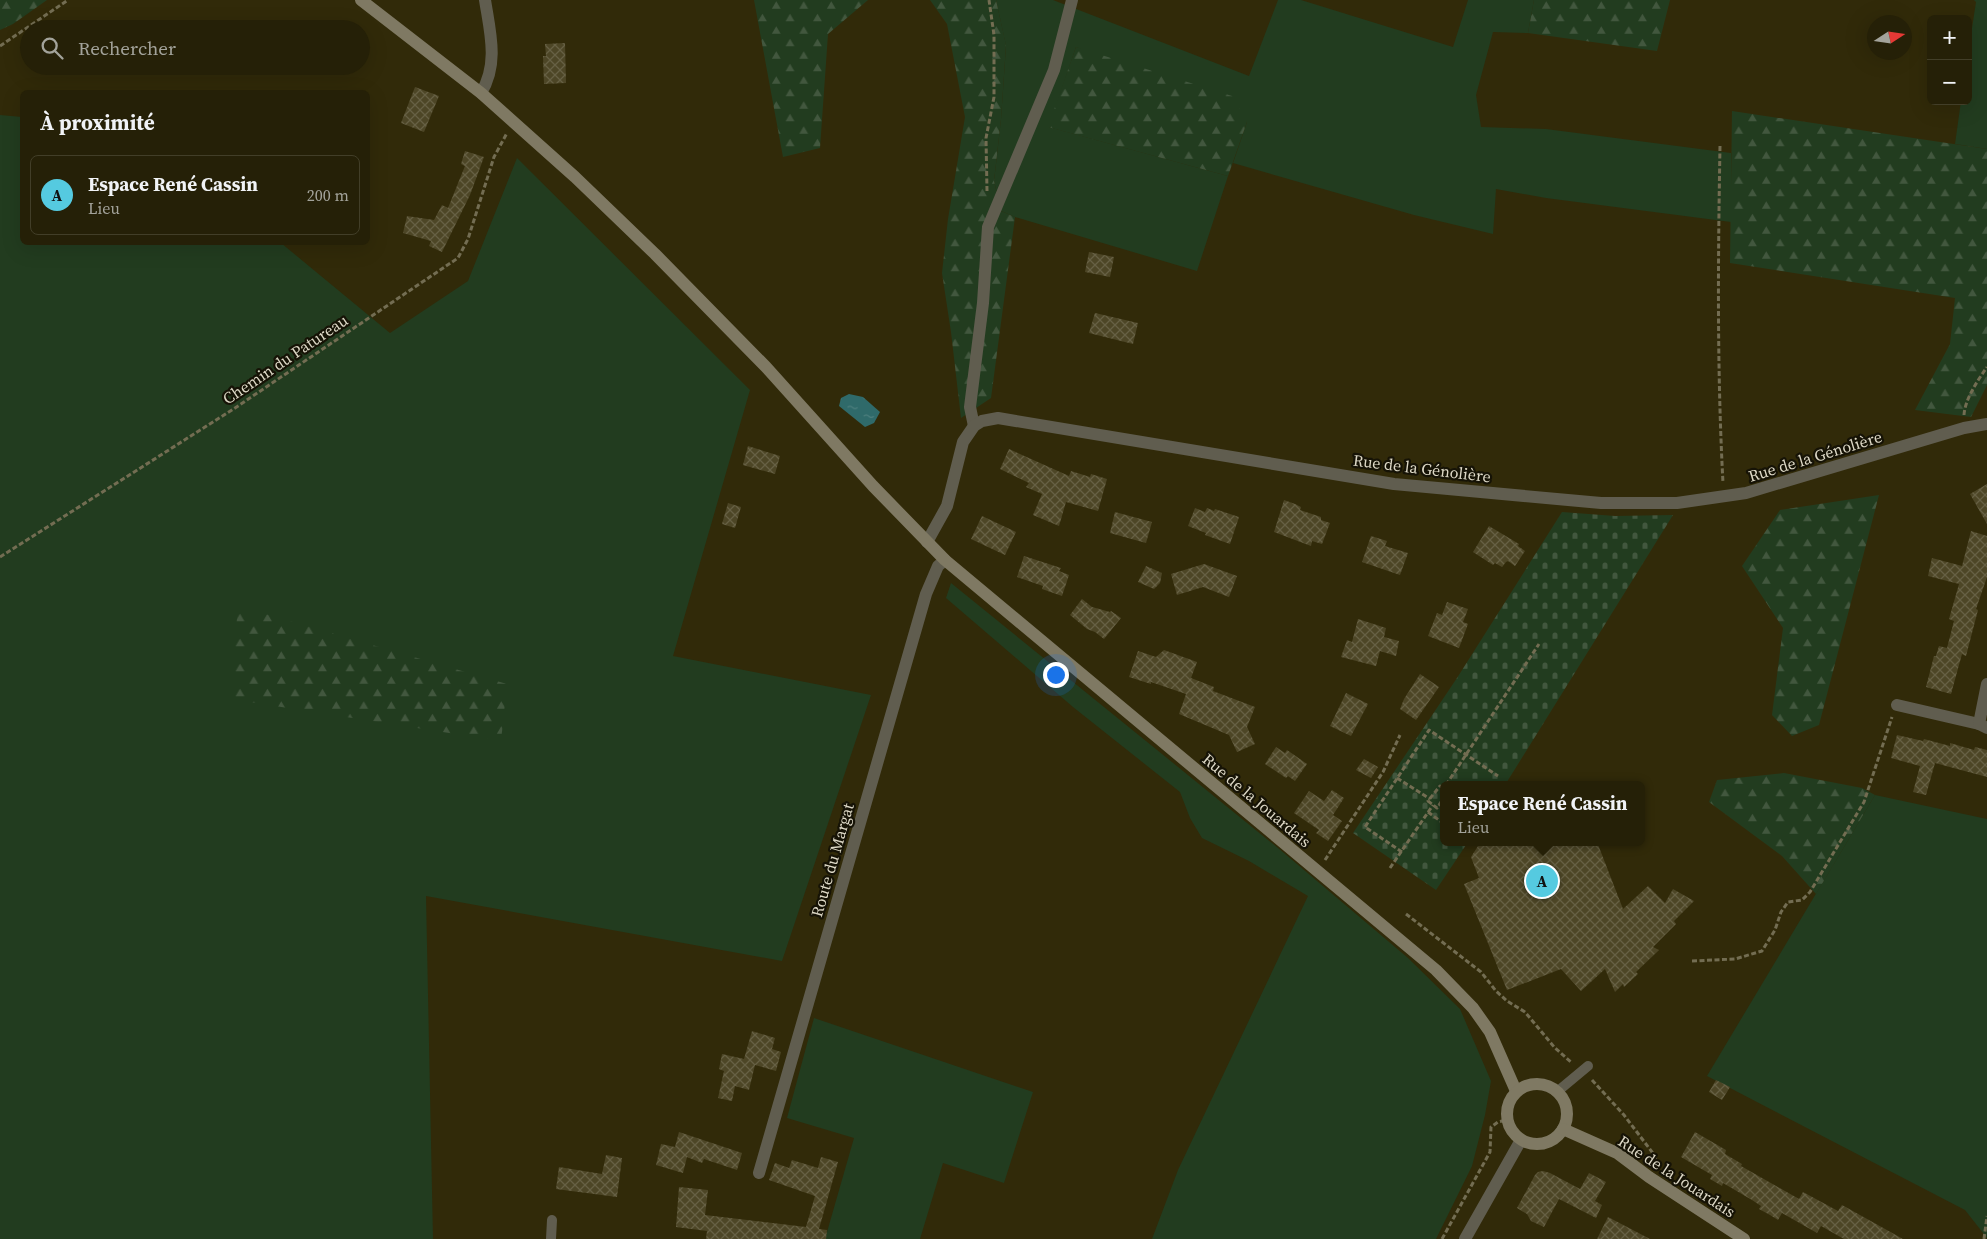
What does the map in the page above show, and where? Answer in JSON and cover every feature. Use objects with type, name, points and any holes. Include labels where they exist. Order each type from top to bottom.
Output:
[{"type":"main road","name":"Rue de la Jouardais","points":[[360,0],[481,93],[575,178],[752,353],[945,560],[1317,871],[1375,917],[1436,970],[1472,1008],[1490,1032],[1516,1091]]},
{"type":"main road","points":[[1533,1083],[1542,1083],[1558,1091],[1564,1099],[1567,1109],[1563,1129],[1557,1136],[1540,1144],[1521,1140],[1510,1128],[1507,1120],[1508,1104],[1516,1091],[1533,1083]]},
{"type":"main road","name":"Rue de la Jouardais","points":[[1563,1129],[1616,1153],[1648,1177],[1744,1239]]},
{"type":"street","points":[[481,93],[491,67],[492,44],[485,0]]},
{"type":"street","points":[[927,542],[947,506],[963,442],[974,426],[970,407],[983,303],[988,227],[1054,70],[1072,0]]},
{"type":"street","name":"Rue de la Génolière","points":[[974,426],[982,421],[998,418],[1394,484],[1601,502],[1677,503],[1746,493],[1964,428],[1987,424]]},
{"type":"street","name":"Route du Margat","points":[[759,1173],[926,594],[938,566],[945,560]]},
{"type":"street","points":[[1897,705],[1983,726],[1987,684]]},
{"type":"street","points":[[1465,1239],[1521,1140]]},
{"type":"lane","points":[[1558,1091],[1585,1069]]},
{"type":"lane","points":[[550,1239],[552,1220]]},
{"type":"path","points":[[38,20],[68,0]]},
{"type":"path","points":[[987,197],[986,138],[994,97],[994,35],[989,0]]},
{"type":"path","points":[[0,46],[20,32]]},
{"type":"path","name":"Chemin du Patureau","points":[[0,557],[235,408],[458,258],[468,239],[494,157],[513,122]]},
{"type":"path","points":[[1720,146],[1717,317],[1719,412],[1724,496]]},
{"type":"path","points":[[1964,428],[1964,410],[1979,378],[1987,367]]},
{"type":"path","points":[[1449,781],[1539,644]]},
{"type":"path","points":[[1692,961],[1735,959],[1762,951],[1775,930],[1781,912],[1788,902],[1802,900],[1810,892],[1864,802],[1897,705]]},
{"type":"path","points":[[1402,852],[1365,826],[1429,730],[1498,776]]},
{"type":"path","points":[[1317,871],[1383,772],[1400,735]]},
{"type":"path","points":[[1397,778],[1430,799]]},
{"type":"path","points":[[1439,804],[1437,808],[1428,802],[1440,786]]},
{"type":"path","points":[[1390,868],[1433,805]]},
{"type":"path","points":[[1428,812],[1440,821]]},
{"type":"path","points":[[1406,914],[1481,972],[1496,991],[1507,1001],[1525,1012],[1554,1048],[1585,1069],[1624,1115],[1655,1156],[1656,1164],[1648,1177]]},
{"type":"path","points":[[1442,1239],[1490,1152],[1491,1127],[1498,1122],[1507,1120]]},
{"type":"path","points":[[1984,1239],[1987,1216]]},
{"type":"green space","points":[[0,0],[47,0],[13,24],[0,30]]},
{"type":"green space","points":[[754,0],[868,0],[828,34],[820,148],[783,157]]},
{"type":"green space","points":[[930,0],[996,0],[1006,45],[1001,119],[994,181],[1001,211],[1015,217],[991,398],[961,418],[942,273],[948,219],[965,117],[947,24]]},
{"type":"green space","points":[[996,0],[1053,0],[1249,76],[1278,0],[1301,0],[1453,47],[1468,0],[1534,0],[1528,33],[1493,32],[1476,95],[1481,127],[1546,129],[1731,153],[1731,222],[1546,198],[1496,189],[1493,234],[1414,215],[1233,163],[1247,122],[1076,47],[1049,127],[1228,176],[1197,271],[1015,217],[1001,211],[994,181],[1006,46]]},
{"type":"green space","points":[[1534,0],[1670,0],[1657,51],[1528,33]]},
{"type":"green space","points":[[1974,0],[1987,0],[1987,149],[1955,144],[1960,105],[1972,105],[1972,28],[1976,2]]},
{"type":"green space","points":[[1076,47],[1232,96],[1247,122],[1228,176],[1048,127]]},
{"type":"green space","points":[[1732,111],[1987,149],[1987,385],[1971,417],[1915,410],[1950,344],[1955,298],[1730,263]]},
{"type":"green space","points":[[0,115],[20,117],[20,245],[283,245],[390,333],[468,281],[517,158],[750,390],[673,656],[871,695],[782,961],[426,896],[433,1239],[0,1239]]},
{"type":"green space","points":[[1879,495],[1819,725],[1792,736],[1772,715],[1783,628],[1742,566],[1780,510]]},
{"type":"green space","points":[[1562,512],[1615,516],[1673,515],[1507,781],[1440,781],[1440,846],[1465,846],[1436,890],[1353,833],[1457,678]]},
{"type":"green space","points":[[951,583],[1278,848],[1408,958],[1460,1009],[1491,1081],[1485,1115],[1472,1166],[1436,1239],[1152,1239],[1178,1170],[1308,896],[1249,861],[1202,838],[1190,818],[1180,792],[1073,707],[946,598]]},
{"type":"green space","points":[[238,606],[507,684],[501,741],[230,699]]},
{"type":"green space","points":[[1784,773],[1862,788],[1875,795],[1816,894],[1782,856],[1709,802],[1717,780]]},
{"type":"green space","points":[[1875,795],[1987,819],[1987,1238],[1965,1210],[1707,1076]]},
{"type":"green space","points":[[814,1018],[1033,1092],[1004,1183],[943,1163],[920,1239],[825,1239],[854,1138],[787,1118]]},
{"type":"water","points":[[849,394],[863,397],[880,412],[874,423],[865,427],[839,406],[841,398]]},
{"type":"building","points":[[565,43],[566,83],[544,84],[543,56],[546,56],[545,44]]},
{"type":"building","points":[[415,87],[439,96],[424,132],[401,123]]},
{"type":"building","points":[[465,151],[484,157],[470,195],[442,252],[429,246],[431,241],[403,233],[407,216],[434,220],[442,205],[448,208],[465,166],[461,164]]},
{"type":"building","points":[[1089,252],[1114,257],[1110,277],[1085,272]]},
{"type":"building","points":[[1095,313],[1138,323],[1133,344],[1089,333]]},
{"type":"building","points":[[748,446],[780,456],[775,474],[743,465]]},
{"type":"building","points":[[1009,449],[1069,476],[1071,471],[1090,477],[1091,474],[1107,479],[1098,511],[1066,502],[1059,526],[1033,515],[1042,494],[1026,487],[1029,483],[1000,469]]},
{"type":"building","points":[[1987,484],[1987,524],[1970,494]]},
{"type":"building","points":[[1284,500],[1301,507],[1300,510],[1321,517],[1321,520],[1330,523],[1322,544],[1312,541],[1311,546],[1274,532]]},
{"type":"building","points":[[728,503],[741,507],[735,528],[722,524]]},
{"type":"building","points":[[1195,508],[1205,512],[1207,508],[1214,511],[1215,509],[1239,517],[1230,544],[1205,535],[1206,533],[1188,526]]},
{"type":"building","points":[[1115,512],[1152,522],[1146,543],[1110,533]]},
{"type":"building","points":[[982,516],[1016,532],[1005,555],[971,539]]},
{"type":"building","points":[[1489,526],[1519,544],[1518,546],[1525,551],[1515,566],[1508,561],[1502,567],[1495,563],[1493,565],[1473,552]]},
{"type":"building","points":[[1971,531],[1987,536],[1987,577],[1976,609],[1978,610],[1966,656],[1962,654],[1951,694],[1926,687],[1934,656],[1936,656],[1939,646],[1947,648],[1954,621],[1949,619],[1959,584],[1928,576],[1932,558],[1962,566]]},
{"type":"building","points":[[1371,536],[1387,541],[1385,546],[1408,553],[1400,575],[1362,562]]},
{"type":"building","points":[[1024,556],[1061,568],[1059,571],[1069,575],[1062,596],[1042,589],[1043,586],[1017,577]]},
{"type":"building","points":[[1204,564],[1237,576],[1229,597],[1203,587],[1177,595],[1171,574]]},
{"type":"building","points":[[1146,566],[1162,573],[1160,583],[1154,589],[1138,582]]},
{"type":"building","points":[[1082,599],[1092,607],[1111,611],[1121,618],[1104,639],[1087,629],[1070,615]]},
{"type":"building","points":[[1447,602],[1468,609],[1463,622],[1468,624],[1459,648],[1428,636],[1437,613],[1442,615]]},
{"type":"building","points":[[1358,619],[1386,628],[1384,637],[1399,641],[1396,656],[1380,651],[1376,666],[1341,657],[1347,640],[1352,642]]},
{"type":"building","points":[[1164,650],[1197,662],[1191,678],[1214,687],[1213,691],[1255,707],[1247,727],[1255,744],[1237,752],[1229,735],[1179,714],[1186,694],[1129,677],[1138,651],[1156,657]]},
{"type":"building","points":[[1420,674],[1439,687],[1416,720],[1400,709]]},
{"type":"building","points":[[1346,693],[1368,704],[1351,736],[1330,726]]},
{"type":"building","points":[[1897,735],[1923,741],[1924,739],[1950,746],[1950,743],[1974,750],[1975,747],[1987,750],[1987,777],[1935,763],[1926,795],[1913,792],[1920,766],[1891,758]]},
{"type":"building","points":[[1276,747],[1285,753],[1287,750],[1307,764],[1295,781],[1288,776],[1286,778],[1265,764]]},
{"type":"building","points":[[1364,759],[1378,767],[1371,778],[1356,770]]},
{"type":"building","points":[[1332,790],[1344,798],[1333,815],[1342,821],[1328,841],[1316,833],[1319,830],[1294,813],[1309,791],[1324,801]]},
{"type":"building","points":[[1478,846],[1599,846],[1623,909],[1648,886],[1665,903],[1673,889],[1694,901],[1674,921],[1676,924],[1653,947],[1659,950],[1636,972],[1638,974],[1624,987],[1623,984],[1615,992],[1605,969],[1581,991],[1561,969],[1507,990],[1464,884],[1479,878],[1471,857]]},
{"type":"building","points":[[752,1031],[775,1038],[772,1049],[781,1052],[776,1071],[755,1065],[749,1090],[735,1086],[732,1101],[718,1098],[724,1071],[719,1069],[722,1054],[744,1059]]},
{"type":"building","points":[[1716,1080],[1730,1087],[1722,1100],[1709,1092]]},
{"type":"building","points":[[679,1132],[742,1153],[737,1170],[704,1159],[702,1163],[687,1157],[683,1173],[656,1165],[661,1144],[675,1147]]},
{"type":"building","points":[[1695,1132],[1726,1150],[1725,1154],[1742,1164],[1741,1166],[1799,1199],[1803,1192],[1838,1211],[1842,1205],[1903,1239],[1844,1239],[1821,1226],[1817,1233],[1782,1213],[1778,1220],[1759,1209],[1761,1206],[1752,1200],[1723,1183],[1722,1186],[1710,1179],[1712,1175],[1681,1157]]},
{"type":"building","points":[[606,1155],[622,1158],[617,1197],[556,1189],[559,1167],[602,1174]]},
{"type":"building","points":[[821,1157],[838,1162],[819,1229],[827,1230],[826,1239],[706,1239],[707,1231],[676,1227],[679,1187],[708,1190],[705,1215],[806,1227],[815,1196],[769,1180],[775,1163],[789,1168],[792,1160],[818,1168]]},
{"type":"building","points":[[1543,1171],[1580,1189],[1589,1173],[1606,1182],[1595,1201],[1602,1205],[1596,1218],[1559,1199],[1544,1227],[1531,1221],[1527,1214],[1517,1208],[1535,1175]]},
{"type":"building","points":[[1608,1217],[1650,1239],[1597,1239]]},
{"type":"place","name":"Espace René Cassin","points":[[1542,881]]}]
